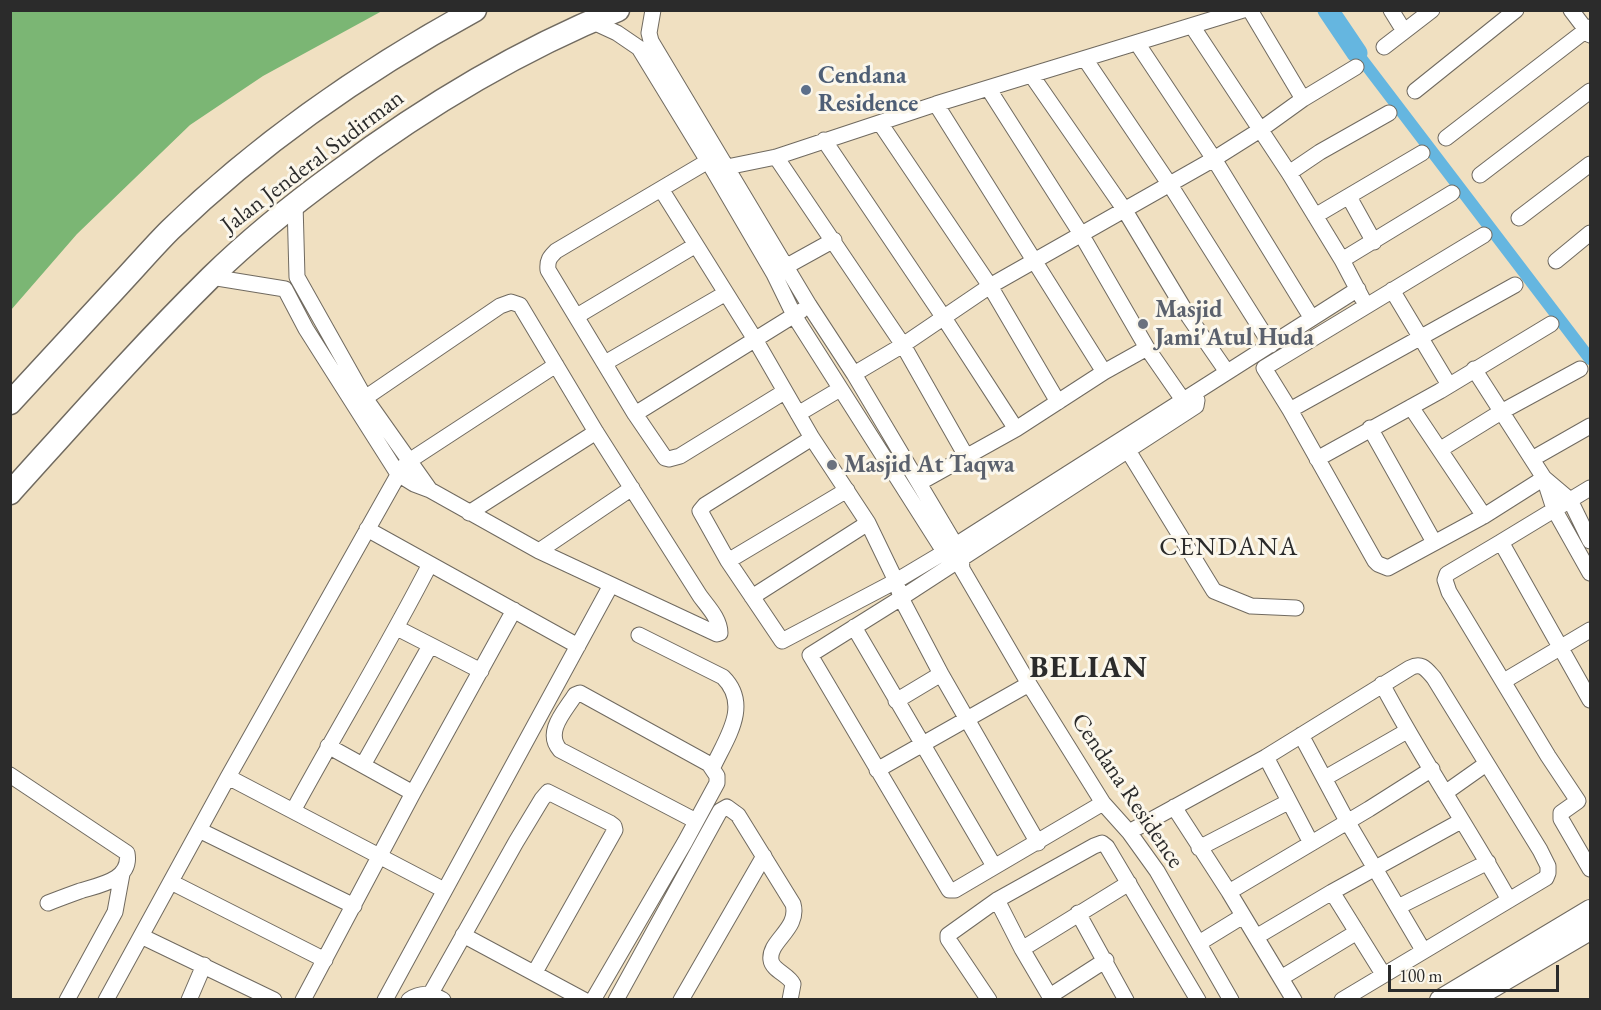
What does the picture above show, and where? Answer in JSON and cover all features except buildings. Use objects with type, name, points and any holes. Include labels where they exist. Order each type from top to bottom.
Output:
[{"type":"highway","name":"Jalan Jenderal Sudirman","points":[[10,403],[169,231],[216,188],[344,90],[416,42],[475,10]]},
{"type":"highway","name":"Jalan Jenderal Sudirman","points":[[10,493],[148,342],[211,277],[295,203],[379,141],[451,94],[534,48],[618,10]]},
{"type":"main road","points":[[1440,999],[1590,910]]},
{"type":"main road","points":[[1471,999],[1590,930]]},
{"type":"street","points":[[645,45],[653,10]]},
{"type":"street","points":[[784,392],[674,459],[669,459],[662,455],[635,414],[548,270],[549,258],[556,251],[661,189],[718,161],[776,157],[936,104],[1243,10]]},
{"type":"street","points":[[1250,10],[1302,99]]},
{"type":"street","points":[[1391,10],[1404,31]]},
{"type":"street","points":[[1384,47],[1432,10]]},
{"type":"street","points":[[1415,91],[1516,10]]},
{"type":"street","points":[[1446,138],[1589,31],[1571,10]]},
{"type":"street","points":[[591,21],[645,45],[854,374],[919,483],[955,558]]},
{"type":"street","points":[[1192,26],[1315,216],[1358,288],[1366,306]]},
{"type":"street","points":[[1137,43],[1214,159],[1311,317]]},
{"type":"street","points":[[1085,59],[1170,184],[1271,345]]},
{"type":"street","points":[[854,374],[903,345],[990,286],[1214,159],[1260,130],[1302,99],[1356,67]]},
{"type":"street","points":[[1032,76],[1124,209],[1189,317],[1227,372]]},
{"type":"street","points":[[988,88],[1081,234],[1147,348],[1188,397]]},
{"type":"street","points":[[1480,176],[1590,91]]},
{"type":"street","points":[[936,104],[1104,372]]},
{"type":"street","points":[[1288,173],[1389,113]]},
{"type":"street","points":[[880,123],[990,286],[1058,402]]},
{"type":"street","points":[[824,140],[1016,429]]},
{"type":"street","points":[[1315,216],[1422,153]]},
{"type":"street","points":[[776,157],[903,345],[966,456]]},
{"type":"street","points":[[718,161],[795,317],[955,558]]},
{"type":"street","points":[[1519,218],[1590,164]]},
{"type":"street","points":[[661,189],[756,341],[812,438],[868,524],[896,581],[901,598],[941,674],[1038,843]]},
{"type":"street","points":[[1342,260],[1452,193]]},
{"type":"street","points":[[1349,197],[1374,242]]},
{"type":"street","points":[[295,203],[297,277],[364,398],[430,490]]},
{"type":"street","points":[[1556,261],[1590,233]]},
{"type":"street","points":[[1484,235],[1264,368],[1378,564],[1388,568],[1484,516],[1544,478]]},
{"type":"street","points":[[787,266],[834,240]]},
{"type":"street","points":[[577,316],[696,245]]},
{"type":"street","points":[[211,277],[285,290],[306,329],[398,474],[539,551],[717,634],[720,633],[716,618],[596,432],[520,305],[511,302],[500,306],[364,398]]},
{"type":"street","points":[[1290,410],[1515,285]]},
{"type":"street","points":[[1103,803],[955,890],[947,889],[810,655],[901,598],[955,558],[1125,445],[1188,397],[1358,288]]},
{"type":"street","points":[[1392,290],[1449,385]]},
{"type":"street","points":[[605,363],[726,293]]},
{"type":"street","points":[[635,414],[795,317],[809,305]]},
{"type":"street","points":[[1317,459],[1411,407],[1551,324]]},
{"type":"street","points":[[919,483],[1016,429],[1104,372],[1147,348]]},
{"type":"street","points":[[106,999],[398,474],[408,461],[556,365]]},
{"type":"street","points":[[1474,369],[1544,478],[1554,509],[1590,573]]},
{"type":"street","points":[[1441,450],[1502,412],[1580,369]]},
{"type":"street","points":[[798,414],[840,388]]},
{"type":"street","points":[[1411,407],[1484,516]]},
{"type":"street","points":[[1532,459],[1590,426]]},
{"type":"street","points":[[1370,428],[1434,542]]},
{"type":"street","points":[[470,513],[596,432]]},
{"type":"street","points":[[812,438],[700,509],[700,514],[728,561],[782,641],[896,581],[955,558]]},
{"type":"street","points":[[1125,445],[1214,591],[1251,606],[1296,608]]},
{"type":"street","points":[[1544,478],[1569,500],[1590,541]]},
{"type":"street","points":[[539,551],[632,488]]},
{"type":"street","points":[[1588,860],[1561,819],[1561,813],[1584,798],[1548,756],[1449,592],[1445,580],[1447,574],[1456,568],[1590,488]]},
{"type":"street","points":[[728,561],[847,490]]},
{"type":"street","points":[[752,597],[868,524]]},
{"type":"street","points":[[367,529],[578,646]]},
{"type":"street","points":[[1501,542],[1590,700]]},
{"type":"street","name":"Cendana Residence","points":[[955,558],[1029,684],[1103,803],[1129,832],[1157,872],[1230,999]]},
{"type":"street","points":[[293,811],[397,628],[430,564]]},
{"type":"street","points":[[386,999],[612,585]]},
{"type":"street","points":[[303,999],[514,610]]},
{"type":"street","points":[[854,627],[994,866]]},
{"type":"street","points":[[397,628],[481,671]]},
{"type":"street","points":[[1504,681],[1590,630]]},
{"type":"street","points":[[639,635],[723,677],[732,686],[737,705],[733,724],[713,767]]},
{"type":"street","points":[[363,765],[430,646]]},
{"type":"street","points":[[1129,832],[1266,757],[1416,664],[1423,666],[1434,678],[1540,850],[1548,866],[1548,873],[1546,878],[1383,974],[1359,995],[1342,999]]},
{"type":"street","points":[[896,701],[941,674]]},
{"type":"street","points":[[877,770],[1029,684]]},
{"type":"street","points":[[1382,684],[1407,731],[1509,900]]},
{"type":"street","points":[[593,999],[696,821],[717,783],[717,776],[713,767],[580,693],[575,695],[555,727],[555,745],[560,750],[696,821]]},
{"type":"street","points":[[1325,778],[1407,731]]},
{"type":"street","points":[[1301,735],[1347,821],[1423,951]]},
{"type":"street","points":[[328,746],[413,793]]},
{"type":"street","points":[[1266,757],[1311,843]]},
{"type":"street","points":[[1445,794],[1486,764]]},
{"type":"street","points":[[1228,892],[1432,769]]},
{"type":"street","points":[[10,775],[123,848],[128,857],[122,874],[115,912],[67,999]]},
{"type":"street","points":[[228,777],[444,890]]},
{"type":"street","points":[[409,999],[415,996],[437,996],[463,935],[548,792],[610,823],[614,826],[615,831],[534,972]]},
{"type":"street","points":[[1199,848],[1288,802]]},
{"type":"street","points":[[616,999],[720,811],[727,807],[738,815],[793,904],[794,919],[772,952],[770,959],[771,963],[791,978],[793,984],[790,999]]},
{"type":"street","points":[[1174,807],[1294,999]]},
{"type":"street","points":[[1256,937],[1461,821]]},
{"type":"street","points":[[199,830],[354,906]]},
{"type":"street","points":[[989,999],[948,936],[997,900],[1100,843],[1107,847],[1198,999]]},
{"type":"street","points":[[681,999],[764,856]]},
{"type":"street","points":[[1398,907],[1488,862]]},
{"type":"street","points":[[48,903],[104,884],[122,874]]},
{"type":"street","points":[[171,882],[325,960]]},
{"type":"street","points":[[1022,949],[1128,883]]},
{"type":"street","points":[[1332,892],[1383,974]]},
{"type":"street","points":[[997,900],[1051,998],[1106,960]]},
{"type":"street","points":[[1078,913],[1126,999]]},
{"type":"street","points":[[1199,943],[1243,916]]},
{"type":"street","points":[[1281,978],[1357,932]]},
{"type":"street","points":[[463,935],[584,999]]},
{"type":"street","points":[[141,936],[269,998]]},
{"type":"street","points":[[189,999],[204,965]]},
{"type":"green space","points":[[11,10],[382,11],[263,76],[190,125],[77,234],[11,310]]},
{"type":"waterway","points":[[1328,10],[1357,53]]},
{"type":"waterway","points":[[1357,53],[1590,359]]},
{"type":"place","name":"Cendana Residence","points":[[806,90]]},
{"type":"place","name":"Masjid Jami'Atul Huda","points":[[1143,324]]},
{"type":"place","name":"Masjid At Taqwa","points":[[832,465]]},
{"type":"district","name":"CENDANA","points":[[1229,548]]},
{"type":"district","name":"BELIAN","points":[[1089,669]]}]
